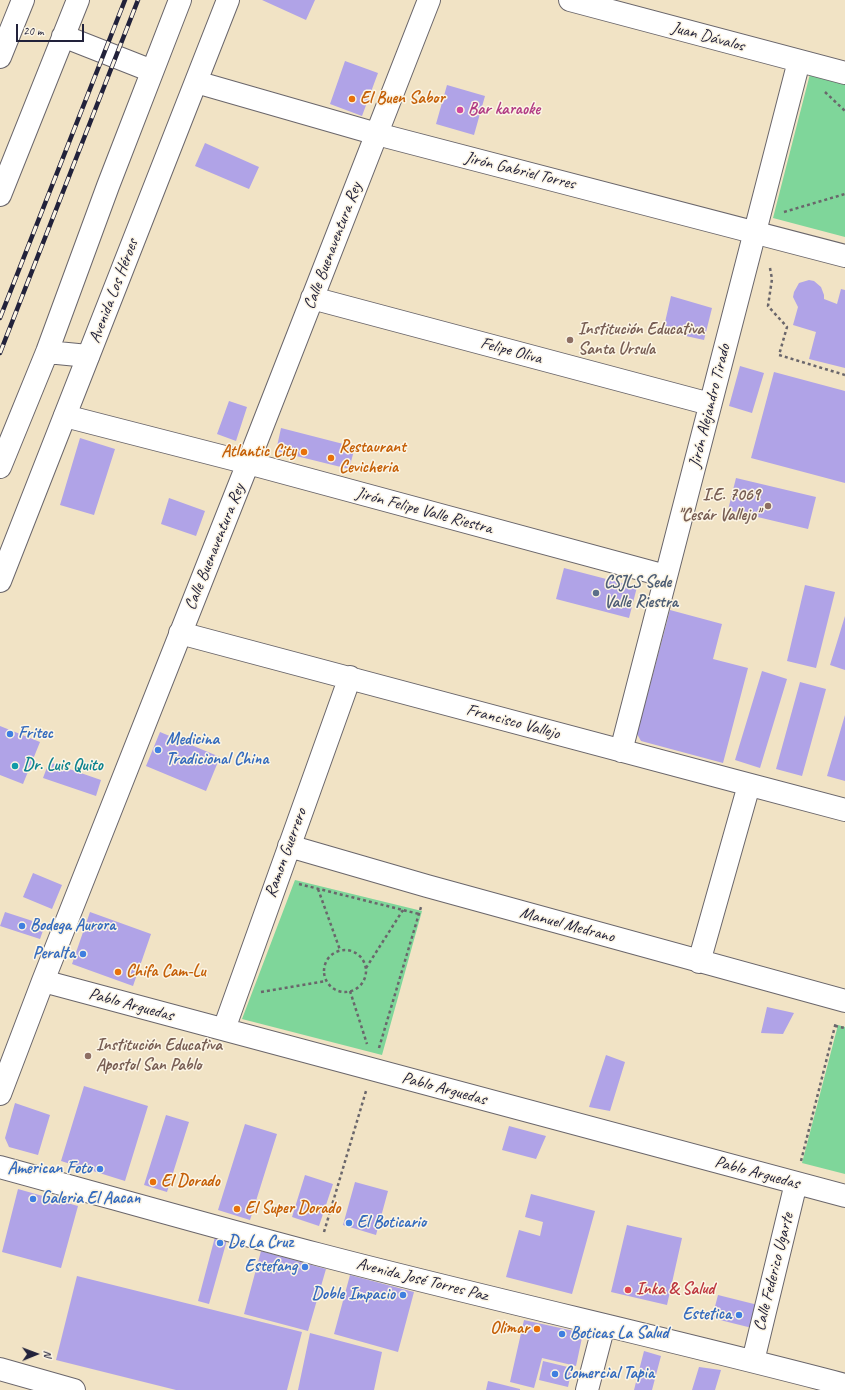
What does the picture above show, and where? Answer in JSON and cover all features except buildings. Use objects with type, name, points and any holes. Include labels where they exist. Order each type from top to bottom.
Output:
[{"type":"street","points":[[0,57],[23,0]]},
{"type":"street","points":[[0,195],[78,0]]},
{"type":"street","points":[[0,467],[47,352],[108,186],[180,0]]},
{"type":"street","name":"Avenida Los Héroes","points":[[0,582],[228,0]]},
{"type":"street","name":"Calle Buenaventura Rey","points":[[0,1094],[43,981],[248,464],[429,0]]},
{"type":"street","name":"Juan Dávalos","points":[[570,0],[622,7],[798,61],[845,73]]},
{"type":"street","points":[[63,36],[152,71]]},
{"type":"street","name":"Jirón Alejandro Tirado","points":[[621,751],[798,61]]},
{"type":"street","name":"Jirón Gabriel Torres","points":[[196,82],[377,134],[754,231],[845,256]]},
{"type":"street","name":"Felipe Oliva","points":[[312,298],[710,404]]},
{"type":"street","points":[[47,352],[88,356]]},
{"type":"street","name":"Jirón Felipe Valle Riestra","points":[[65,416],[666,576]]},
{"type":"street","name":"Francisco Vallejo","points":[[180,633],[350,677],[845,810]]},
{"type":"street","name":"Ramon Guerrero","points":[[224,1030],[350,677]]},
{"type":"street","points":[[700,962],[749,785]]},
{"type":"street","name":"Manuel Medrano","points":[[289,846],[427,886],[843,1001]]},
{"type":"street","name":"Pablo Arguedas","points":[[43,981],[845,1196]]},
{"type":"street","name":"Avenida José Torres Paz","points":[[0,1167],[318,1254],[845,1385]]},
{"type":"street","name":"Calle Federico Ugarte","points":[[753,1361],[796,1183]]},
{"type":"street","points":[[587,1390],[604,1325]]},
{"type":"street","points":[[0,1369],[74,1390]]},
{"type":"path","points":[[754,231],[777,214],[845,194]]},
{"type":"path","points":[[770,268],[772,279],[768,306],[787,327],[779,355],[845,374]]},
{"type":"path","points":[[296,891],[299,884],[419,914]]},
{"type":"path","points":[[318,889],[340,950]]},
{"type":"path","points":[[366,968],[358,954],[351,950],[340,950],[334,952],[328,957],[324,964],[323,973],[326,981],[331,987],[338,991],[346,992],[354,990],[361,984],[365,977],[366,968],[403,910]]},
{"type":"path","points":[[261,985],[258,992],[326,981]]},
{"type":"path","points":[[350,991],[368,1049]]},
{"type":"path","points":[[796,1183],[843,1001]]},
{"type":"path","points":[[836,1026],[845,1028]]},
{"type":"green space","points":[[810,74],[845,83],[845,237],[773,218]]},
{"type":"green space","points":[[295,880],[422,911],[382,1055],[242,1019]]},
{"type":"green space","points":[[838,1025],[845,1027],[845,1174],[802,1163]]},
{"type":"railway","points":[[0,318],[125,0]]},
{"type":"railway","points":[[0,353],[138,0]]},
{"type":"place","name":"El Buen Sabor","points":[[352,99]]},
{"type":"place","name":"Bar karaoke","points":[[460,110]]},
{"type":"place","name":"Institución Educativa Santa Ursula","points":[[570,340]]},
{"type":"place","name":"Atlantic City","points":[[304,452]]},
{"type":"place","name":"Restaurant Cevicheria","points":[[331,458]]},
{"type":"place","name":"I.E. 7069 \"Cesár Vallejo\"","points":[[768,506]]},
{"type":"place","name":"CSJLS Sede Valle Riestra","points":[[596,593]]},
{"type":"place","name":"Fritec","points":[[10,734]]},
{"type":"place","name":"Medicina Tradicional China","points":[[158,750]]},
{"type":"place","name":"Dr. Luis Quito","points":[[15,766]]},
{"type":"place","name":"Bodega Aurora","points":[[22,926]]},
{"type":"place","name":"Peralta","points":[[83,954]]},
{"type":"place","name":"Chifa Cam-Lu","points":[[118,972]]},
{"type":"place","name":"Institución Educativa Apostol San Pablo","points":[[88,1056]]},
{"type":"place","name":"American Foto","points":[[100,1169]]},
{"type":"place","name":"El Dorado","points":[[153,1182]]},
{"type":"place","name":"Galeria El Aacan","points":[[33,1199]]},
{"type":"place","name":"El Super Dorado","points":[[237,1209]]},
{"type":"place","name":"El Boticario","points":[[349,1223]]},
{"type":"place","name":"De La Cruz","points":[[220,1243]]},
{"type":"place","name":"Estefang","points":[[305,1267]]},
{"type":"place","name":"Inka & Salud","points":[[628,1290]]},
{"type":"place","name":"Doble Impacio","points":[[403,1295]]},
{"type":"place","name":"Estetica","points":[[739,1315]]},
{"type":"place","name":"Olimar","points":[[537,1329]]},
{"type":"place","name":"Boticas La Salud","points":[[562,1334]]},
{"type":"place","name":"Comercial Tapia","points":[[555,1374]]}]
